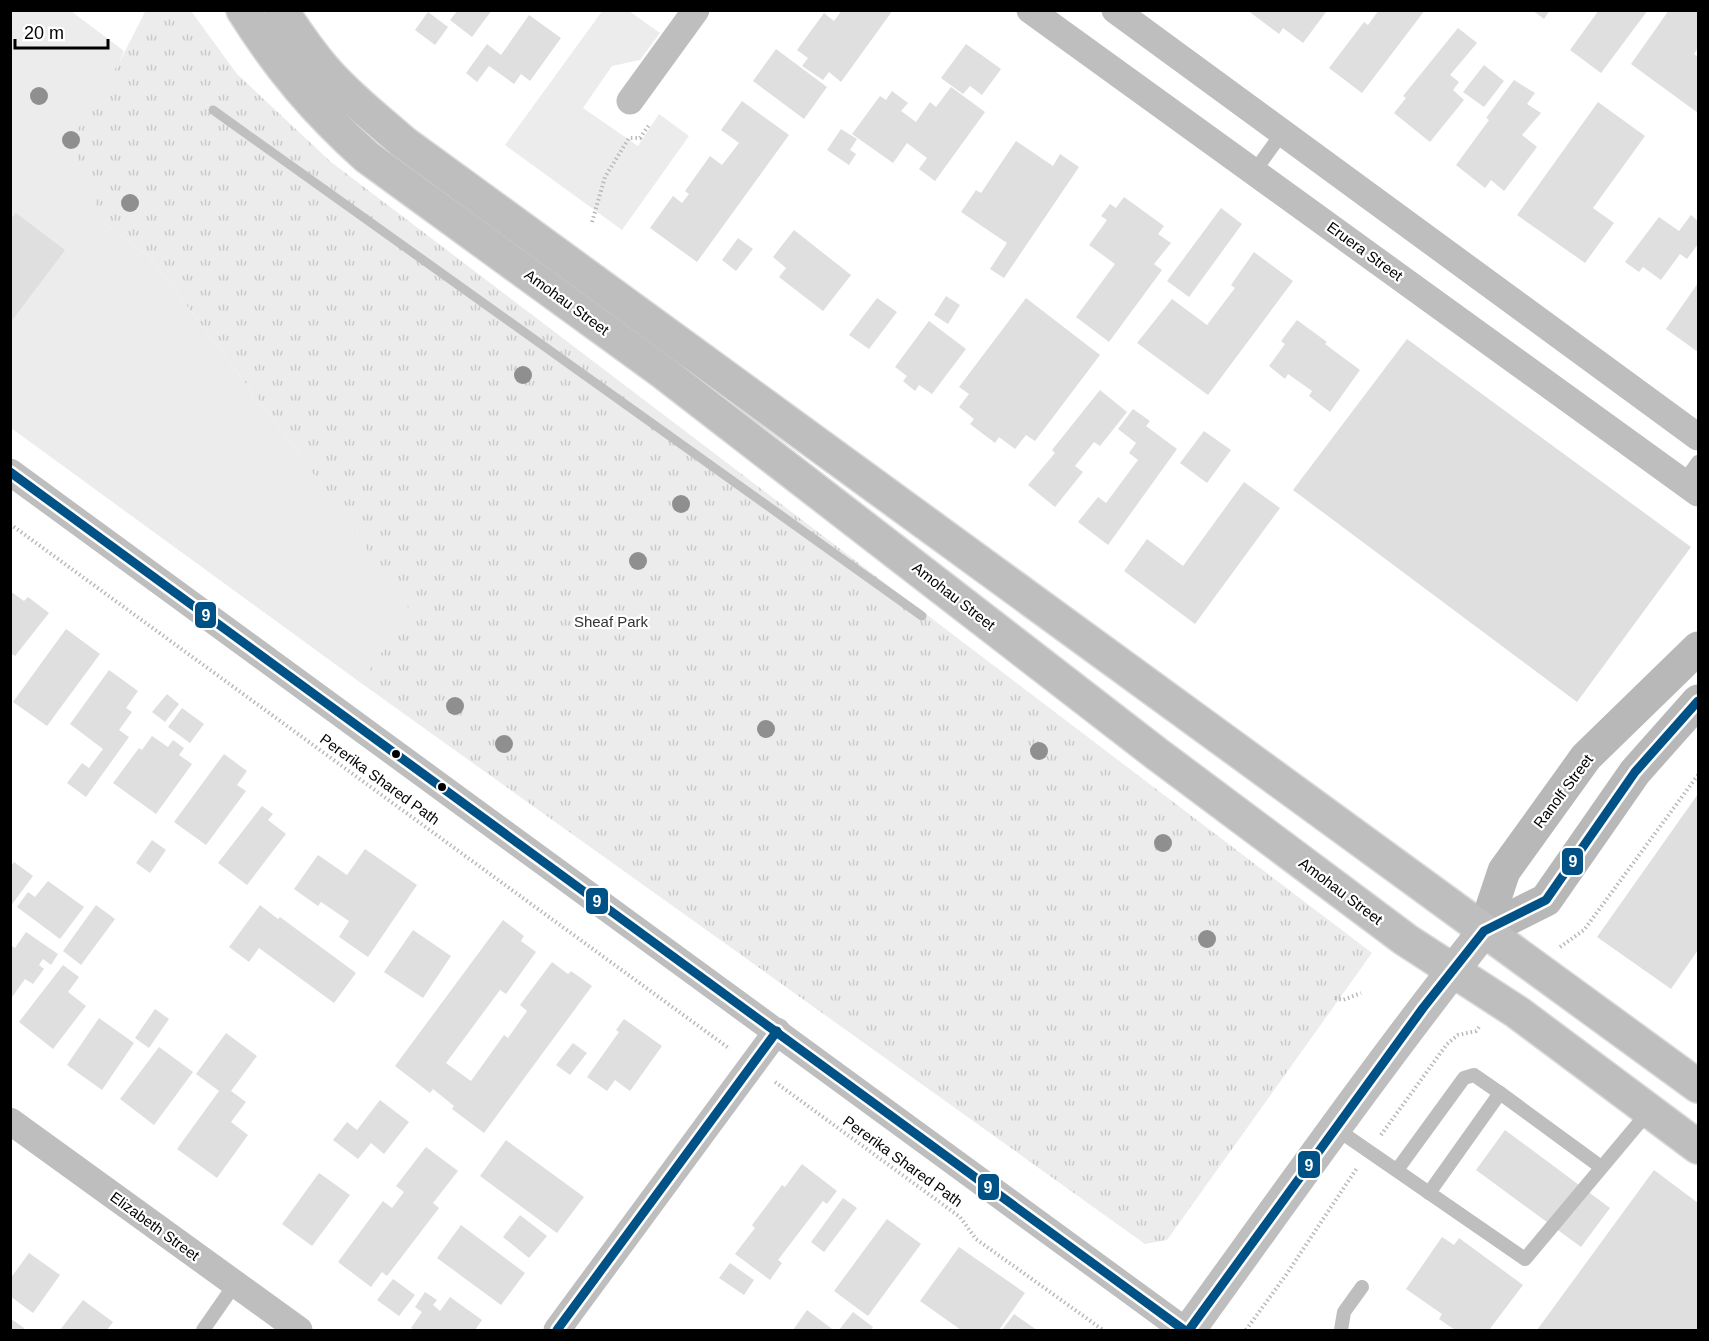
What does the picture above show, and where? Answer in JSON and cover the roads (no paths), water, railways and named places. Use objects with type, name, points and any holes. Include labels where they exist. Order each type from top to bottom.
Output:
[{"type":"main road","name":"Amohau Street","points":[[243,10],[273,57],[301,92],[367,157],[682,386],[1157,754],[1406,940],[1517,1012],[1698,1147]]},
{"type":"main road","points":[[281,10],[326,71],[363,108],[403,142],[1698,1086]]},
{"type":"main road","name":"Ranolf Street","points":[[1189,1330],[1335,1128],[1484,931],[1504,871],[1586,757],[1698,648]]},
{"type":"main road","name":"Ranolf Street","points":[[1484,931],[1546,900],[1635,772],[1698,700]]},
{"type":"main road","points":[[1157,754],[1187,714]]},
{"type":"street","points":[[630,101],[696,10]]},
{"type":"street","name":"Eruera Street","points":[[1030,10],[1254,172],[1694,479]]},
{"type":"street","points":[[1115,10],[1698,437]]},
{"type":"street","points":[[10,472],[1184,1330]]},
{"type":"street","points":[[557,1330],[777,1031]]},
{"type":"street","name":"Elizabeth Street","points":[[10,1121],[299,1330]]},
{"type":"lane","points":[[1254,172],[1282,133]]},
{"type":"lane","points":[[1398,1170],[1464,1078],[1474,1075],[1601,1167]]},
{"type":"lane","points":[[1429,1193],[1500,1093]]},
{"type":"lane","points":[[1335,1128],[1525,1259],[1649,1111]]},
{"type":"lane","points":[[203,1330],[235,1284]]},
{"type":"lane","points":[[1341,1330],[1344,1312],[1362,1287]]},
{"type":"waterway","points":[[213,110],[922,616]]},
{"type":"park label","name":"Sheaf Park","points":[[611,621]]}]
